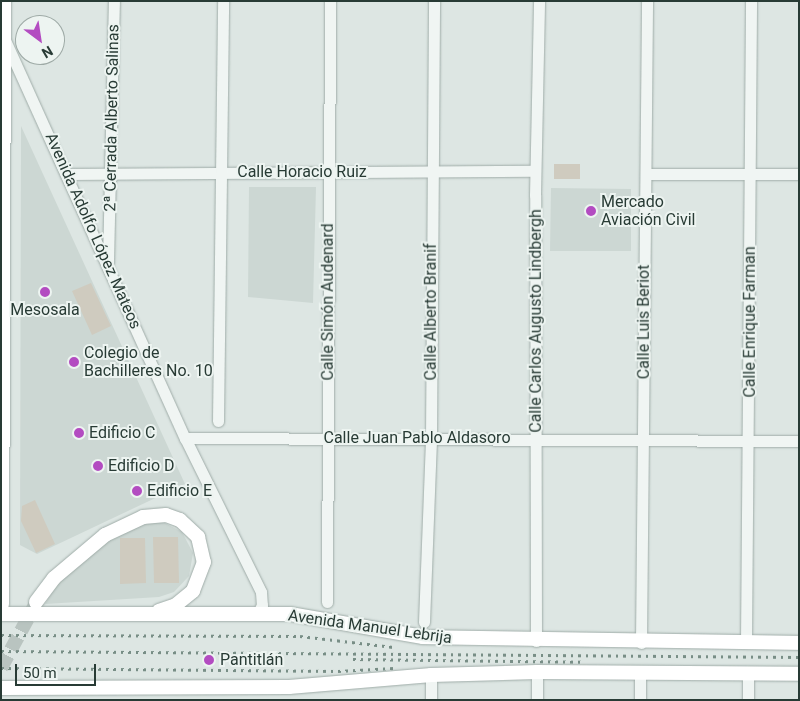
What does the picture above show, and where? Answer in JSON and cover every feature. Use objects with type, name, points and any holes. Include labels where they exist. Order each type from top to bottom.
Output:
[{"type":"main road","points":[[2,604],[4,1]]},
{"type":"main road","points":[[36,602],[54,578],[105,535],[143,517],[166,516],[180,520],[198,537],[204,562],[199,583],[186,599],[150,614]]},
{"type":"main road","name":"Avenida Manuel Lebrija","points":[[1,614],[290,614],[424,637],[536,641],[799,643]]},
{"type":"main road","points":[[1,688],[289,687],[431,675],[537,672],[799,674]]},
{"type":"street","name":"2ª Cerrada Alberto Salinas","points":[[108,265],[112,172],[114,1]]},
{"type":"street","points":[[218,421],[223,1]]},
{"type":"street","name":"Calle Simón Audenard","points":[[327,602],[330,1]]},
{"type":"street","name":"Calle Alberto Branif","points":[[424,622],[431,439],[434,1]]},
{"type":"street","name":"Calle Carlos Augusto Lindbergh","points":[[536,641],[535,171],[539,1]]},
{"type":"street","name":"Calle Luis Beriot","points":[[641,642],[647,1]]},
{"type":"street","name":"Calle Enrique Farman","points":[[746,643],[750,441],[751,1]]},
{"type":"street","name":"Avenida Adolfo López Mateos","points":[[4,38],[68,174],[185,438],[261,592],[262,605],[257,615]]},
{"type":"street","name":"Calle Horacio Ruiz","points":[[68,174],[112,172],[535,171]]},
{"type":"street","points":[[646,174],[799,174]]},
{"type":"street","name":"Calle Juan Pablo Aldasoro","points":[[185,438],[537,438],[799,441]]},
{"type":"street","points":[[537,672],[537,700]]},
{"type":"street","points":[[640,672],[640,700]]},
{"type":"street","points":[[748,673],[748,700]]},
{"type":"street","points":[[431,675],[431,700]]},
{"type":"shaded area","name":"Colegio de Bachilleres No. 10","points":[[21,126],[185,484],[37,554],[20,545]]},
{"type":"shaded area","points":[[554,164],[580,164],[580,179],[554,179]]},
{"type":"shaded area","points":[[249,187],[316,187],[313,303],[248,297]]},
{"type":"shaded area","name":"Mercado Aviación Civil","points":[[551,188],[631,189],[631,251],[550,251]]},
{"type":"shaded area","points":[[91,283],[111,326],[92,335],[72,291]]},
{"type":"shaded area","points":[[35,500],[55,544],[36,553],[21,521],[22,506]]},
{"type":"shaded area","points":[[161,521],[182,532],[193,553],[189,576],[174,592],[159,597],[45,604],[59,581],[94,549],[129,527]]},
{"type":"shaded area","points":[[153,537],[178,537],[179,583],[154,583]]},
{"type":"shaded area","points":[[120,538],[145,538],[146,583],[120,584]]},
{"type":"tunnel","points":[[1,668],[35,605]]},
{"type":"railway","points":[[1,635],[300,636],[393,647]]},
{"type":"railway","points":[[1,651],[799,657]]},
{"type":"railway","points":[[353,659],[585,662]]},
{"type":"railway","points":[[1,668],[338,671],[394,668]]},
{"type":"place","name":"Mercado Aviación Civil","points":[[591,211]]},
{"type":"place","name":"Mesosala","points":[[45,292]]},
{"type":"place","name":"Colegio de Bachilleres No. 10","points":[[74,362]]},
{"type":"place","name":"Edificio C","points":[[79,433]]},
{"type":"place","name":"Edificio D","points":[[98,466]]},
{"type":"place","name":"Edificio E","points":[[137,491]]},
{"type":"place","name":"Pantitlán","points":[[209,660]]}]
